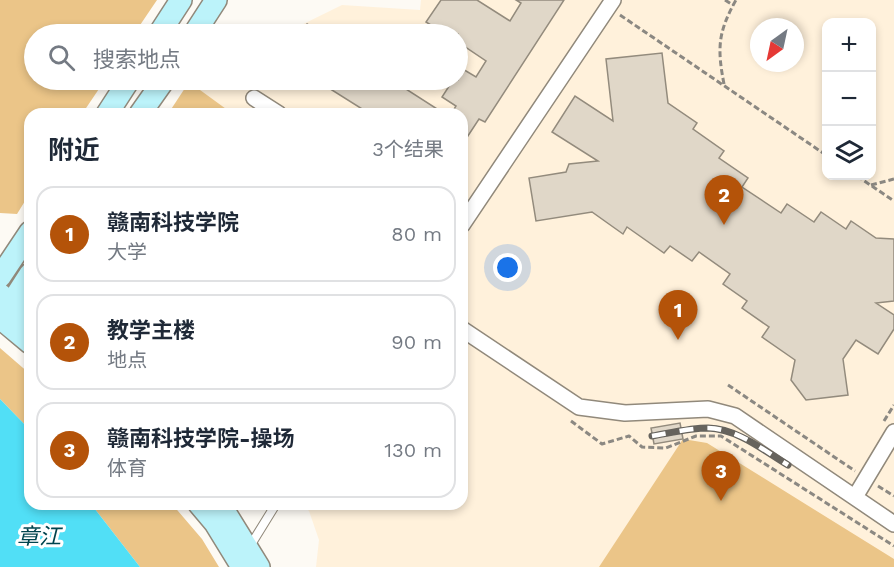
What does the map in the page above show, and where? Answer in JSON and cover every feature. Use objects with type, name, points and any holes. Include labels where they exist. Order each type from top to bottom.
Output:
[{"type":"main road","points":[[165,24],[181,0]]},
{"type":"main road","points":[[200,24],[216,0]]},
{"type":"main road","points":[[111,108],[123,90]]},
{"type":"main road","points":[[144,108],[157,90]]},
{"type":"main road","points":[[0,277],[24,241]]},
{"type":"main road","points":[[3,308],[24,282]]},
{"type":"main road","points":[[3,308],[24,320]]},
{"type":"main road","points":[[3,308],[24,336]]},
{"type":"main road","points":[[204,510],[245,557],[260,567]]},
{"type":"main road","points":[[223,510],[245,557]]},
{"type":"street","points":[[468,216],[610,3]]},
{"type":"street","points":[[254,98],[270,108]]},
{"type":"street","points":[[468,333],[579,407],[625,413],[708,409],[735,416],[894,524]]},
{"type":"street","points":[[855,497],[894,432]]},
{"type":"lane","points":[[245,557],[272,510]]},
{"type":"path","points":[[725,0],[733,5]]},
{"type":"path","points":[[724,86],[718,53],[722,26],[736,0]]},
{"type":"path","points":[[610,3],[724,86],[822,152]]},
{"type":"path","points":[[871,185],[894,179]]},
{"type":"path","points":[[863,180],[894,201]]},
{"type":"path","points":[[728,385],[894,496]]},
{"type":"path","points":[[565,418],[602,444],[629,436],[642,447],[666,448],[696,436],[721,436],[894,546]]},
{"type":"shaded area","points":[[0,0],[157,0],[141,24],[24,24],[24,90],[98,90],[86,108],[24,108],[24,203],[17,214],[0,213]]},
{"type":"shaded area","points":[[421,0],[894,0],[894,567],[316,567],[319,540],[308,510],[468,510],[468,108],[172,108],[184,90],[468,90],[468,24],[303,24],[342,5],[420,10]]},
{"type":"shaded area","points":[[184,90],[200,90],[225,108],[172,108]]},
{"type":"shaded area","points":[[0,348],[24,369],[24,424],[0,399]]},
{"type":"shaded area","points":[[683,439],[707,443],[894,559],[894,567],[599,567]]},
{"type":"shaded area","points":[[96,510],[177,510],[202,539],[219,567],[140,567]]},
{"type":"water","name":"章江","points":[[0,399],[24,424],[24,510],[96,510],[140,567],[0,567]]},
{"type":"building","points":[[441,0],[477,0],[510,21],[521,3],[516,0],[564,0],[485,122],[479,119],[468,136],[468,108],[455,108],[456,106],[442,97],[447,90],[468,90],[468,72],[476,77],[486,61],[468,49],[468,24],[429,24],[426,22]]},
{"type":"building","points":[[662,53],[668,103],[697,123],[693,129],[724,151],[719,158],[748,178],[742,187],[781,213],[787,204],[814,222],[821,212],[846,229],[851,221],[876,238],[894,239],[894,301],[876,303],[894,315],[894,329],[878,354],[856,340],[843,359],[848,395],[806,400],[791,380],[795,360],[762,337],[769,327],[742,308],[747,301],[723,284],[730,274],[699,252],[692,261],[670,246],[664,253],[627,227],[623,234],[592,212],[536,221],[529,178],[566,172],[569,164],[598,161],[552,132],[575,96],[613,121],[606,59]]},
{"type":"building","points":[[332,90],[408,90],[436,108],[360,108]]},
{"type":"building","points":[[680,423],[683,439],[654,444],[651,428]]},
{"type":"railway","points":[[652,436],[694,429],[719,429],[750,441],[788,465]]},
{"type":"place","name":"教学主楼","points":[[724,225]]},
{"type":"place","name":"赣南科技学院","points":[[678,340]]},
{"type":"place","name":"赣南科技学院-操场","points":[[721,501]]}]
